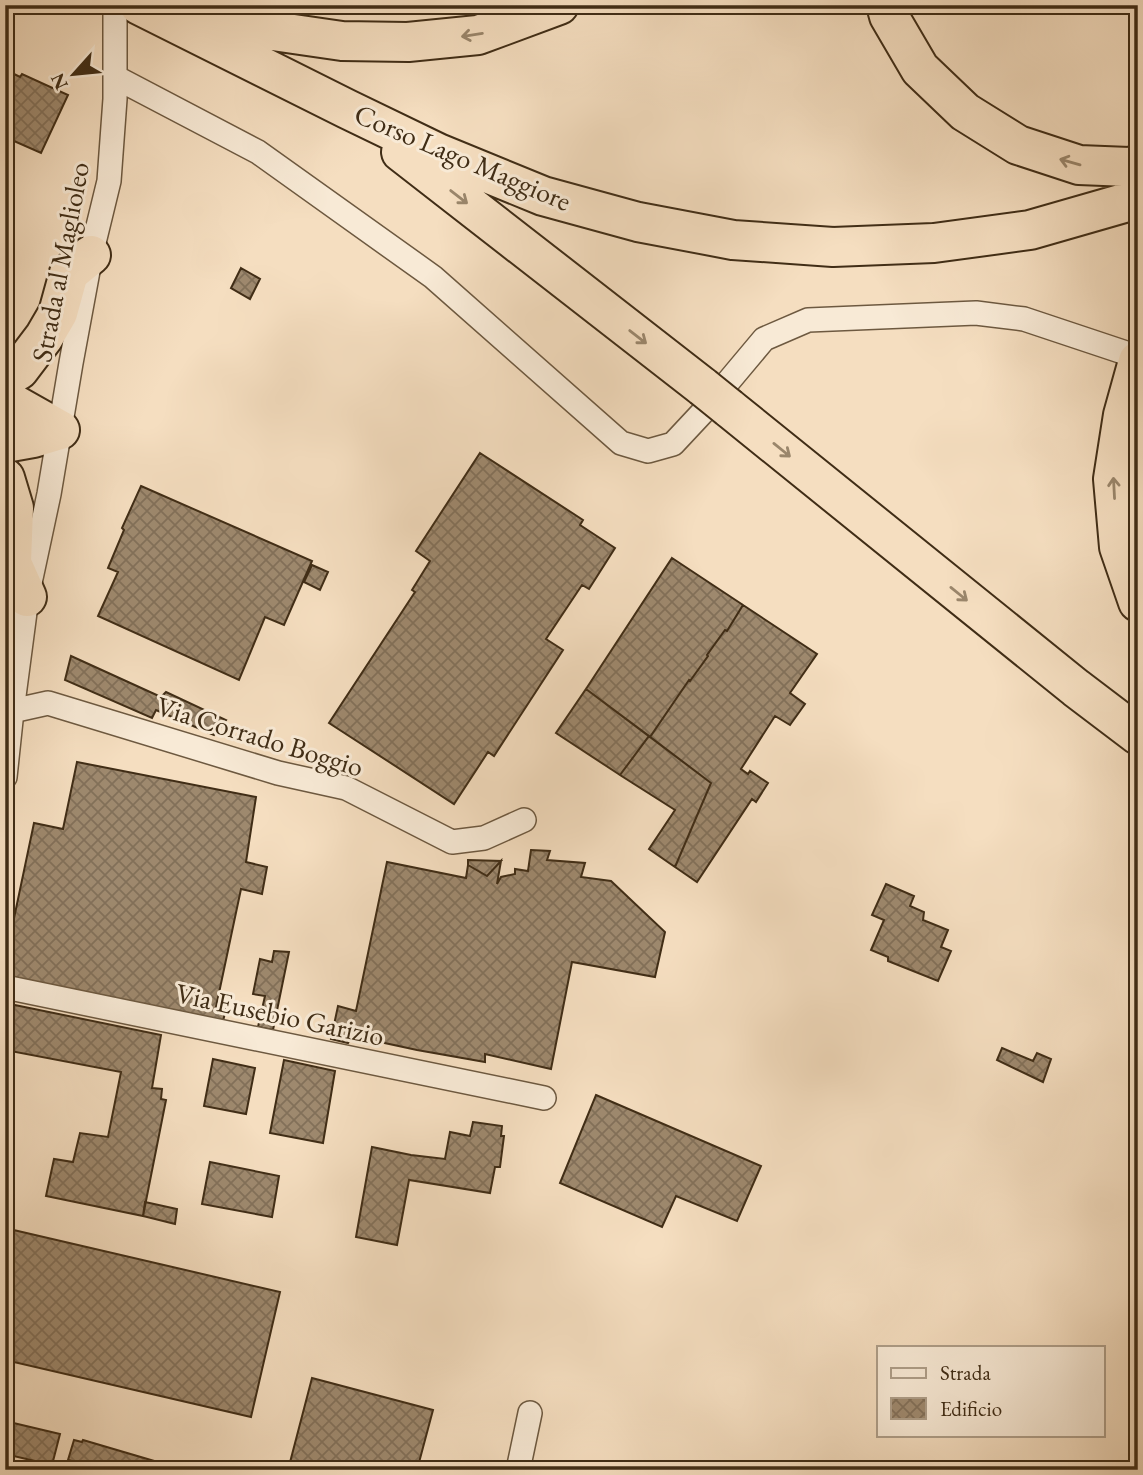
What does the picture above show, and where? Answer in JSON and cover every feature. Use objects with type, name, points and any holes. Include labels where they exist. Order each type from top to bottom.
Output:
[{"type":"highway","name":"Corso Lago Maggiore","points":[[139,5],[438,153],[543,196],[638,222],[733,240],[833,247],[934,243],[1030,230],[1138,200]]},
{"type":"highway","points":[[194,6],[266,30],[342,41],[408,42],[478,35],[559,5]]},
{"type":"highway","points":[[886,5],[889,16],[920,69],[965,112],[1007,139],[1079,165],[1138,165]]},
{"type":"highway","points":[[347,110],[716,397],[1138,735]]},
{"type":"highway","points":[[5,378],[19,370],[44,337],[58,313],[69,273],[92,255]]},
{"type":"highway","points":[[1136,365],[1123,415],[1113,479],[1119,547],[1138,602]]},
{"type":"highway","points":[[5,398],[60,430]]},
{"type":"highway","points":[[5,443],[60,430]]},
{"type":"highway","points":[[5,478],[14,508],[12,563],[27,597]]},
{"type":"street","name":"Strada al Maglioleo","points":[[5,777],[27,597],[49,494],[92,255],[109,181],[116,5]]},
{"type":"street","points":[[115,77],[258,152],[433,277],[621,443],[648,451],[673,444],[764,340],[808,320],[976,313],[1024,319],[1136,365]]},
{"type":"street","name":"Via Corrado Boggio","points":[[12,711],[48,704],[278,773],[346,788],[452,842],[484,838],[524,820]]},
{"type":"street","name":"Via Eusebio Garizio","points":[[5,987],[544,1098]]},
{"type":"street","points":[[518,1470],[530,1413]]},
{"type":"building","points":[[10,72],[20,77],[22,74],[68,95],[41,153],[5,137],[5,81]]},
{"type":"building","points":[[241,268],[260,279],[250,299],[231,288]]},
{"type":"building","points":[[480,453],[583,520],[580,525],[615,548],[589,589],[582,585],[546,639],[563,650],[494,756],[488,752],[454,804],[329,723],[415,592],[412,590],[430,561],[416,551]]},
{"type":"building","points":[[141,486],[312,561],[284,625],[265,617],[239,680],[98,616],[118,572],[108,568]]},
{"type":"building","points":[[672,558],[743,605],[650,737],[586,689]]},
{"type":"building","points":[[312,565],[328,572],[320,590],[304,582]]},
{"type":"building","points":[[743,605],[817,654],[790,693],[805,704],[790,725],[775,716],[741,769],[748,774],[750,771],[768,783],[756,802],[752,799],[697,882],[675,867],[711,783],[650,737]]},
{"type":"building","points":[[71,656],[161,697],[166,692],[226,720],[214,735],[156,710],[152,718],[65,680]]},
{"type":"building","points":[[586,689],[649,736],[620,775],[556,733]]},
{"type":"building","points":[[649,736],[711,783],[675,867],[649,849],[675,810],[620,775]]},
{"type":"building","points":[[77,762],[256,797],[246,862],[267,867],[262,894],[241,889],[216,1007],[226,1009],[223,1021],[5,979],[5,961],[34,823],[63,829]]},
{"type":"building","points":[[531,850],[550,851],[547,860],[585,863],[581,877],[611,881],[665,932],[655,977],[572,962],[551,1069],[485,1054],[485,1062],[352,1036],[348,1043],[331,1039],[338,1006],[356,1011],[387,862],[466,878],[468,865],[487,876],[501,861],[497,884],[501,877],[515,874],[515,869],[528,871]]},
{"type":"building","points":[[468,860],[501,861],[487,876],[468,865]]},
{"type":"building","points":[[886,884],[914,896],[910,906],[924,912],[923,920],[948,930],[941,947],[951,951],[938,981],[888,961],[888,957],[871,950],[884,920],[872,915]]},
{"type":"building","points":[[274,951],[289,952],[273,1030],[258,1027],[265,996],[253,994],[260,959],[272,962]]},
{"type":"building","points":[[5,1003],[161,1035],[152,1088],[162,1089],[161,1099],[166,1100],[143,1216],[46,1196],[54,1159],[73,1162],[80,1133],[108,1137],[121,1072],[5,1050]]},
{"type":"building","points":[[1002,1048],[1033,1061],[1037,1053],[1051,1059],[1043,1082],[997,1060]]},
{"type":"building","points":[[213,1059],[255,1068],[246,1114],[204,1106]]},
{"type":"building","points":[[284,1060],[335,1071],[323,1143],[270,1133]]},
{"type":"building","points":[[596,1095],[761,1166],[737,1221],[676,1196],[662,1227],[560,1183]]},
{"type":"building","points":[[473,1122],[502,1126],[501,1136],[504,1136],[500,1167],[495,1167],[490,1193],[409,1180],[397,1245],[356,1237],[372,1147],[445,1159],[450,1132],[470,1136]]},
{"type":"building","points":[[210,1162],[279,1176],[272,1217],[202,1204]]},
{"type":"building","points":[[145,1202],[177,1209],[175,1224],[143,1216]]},
{"type":"building","points":[[5,1228],[280,1292],[251,1417],[5,1360]]},
{"type":"building","points":[[312,1378],[433,1410],[417,1470],[288,1470]]},
{"type":"building","points":[[5,1421],[60,1434],[52,1465],[5,1454]]},
{"type":"building","points":[[74,1440],[83,1440],[161,1463],[159,1470],[74,1470],[77,1462],[68,1460]]}]
